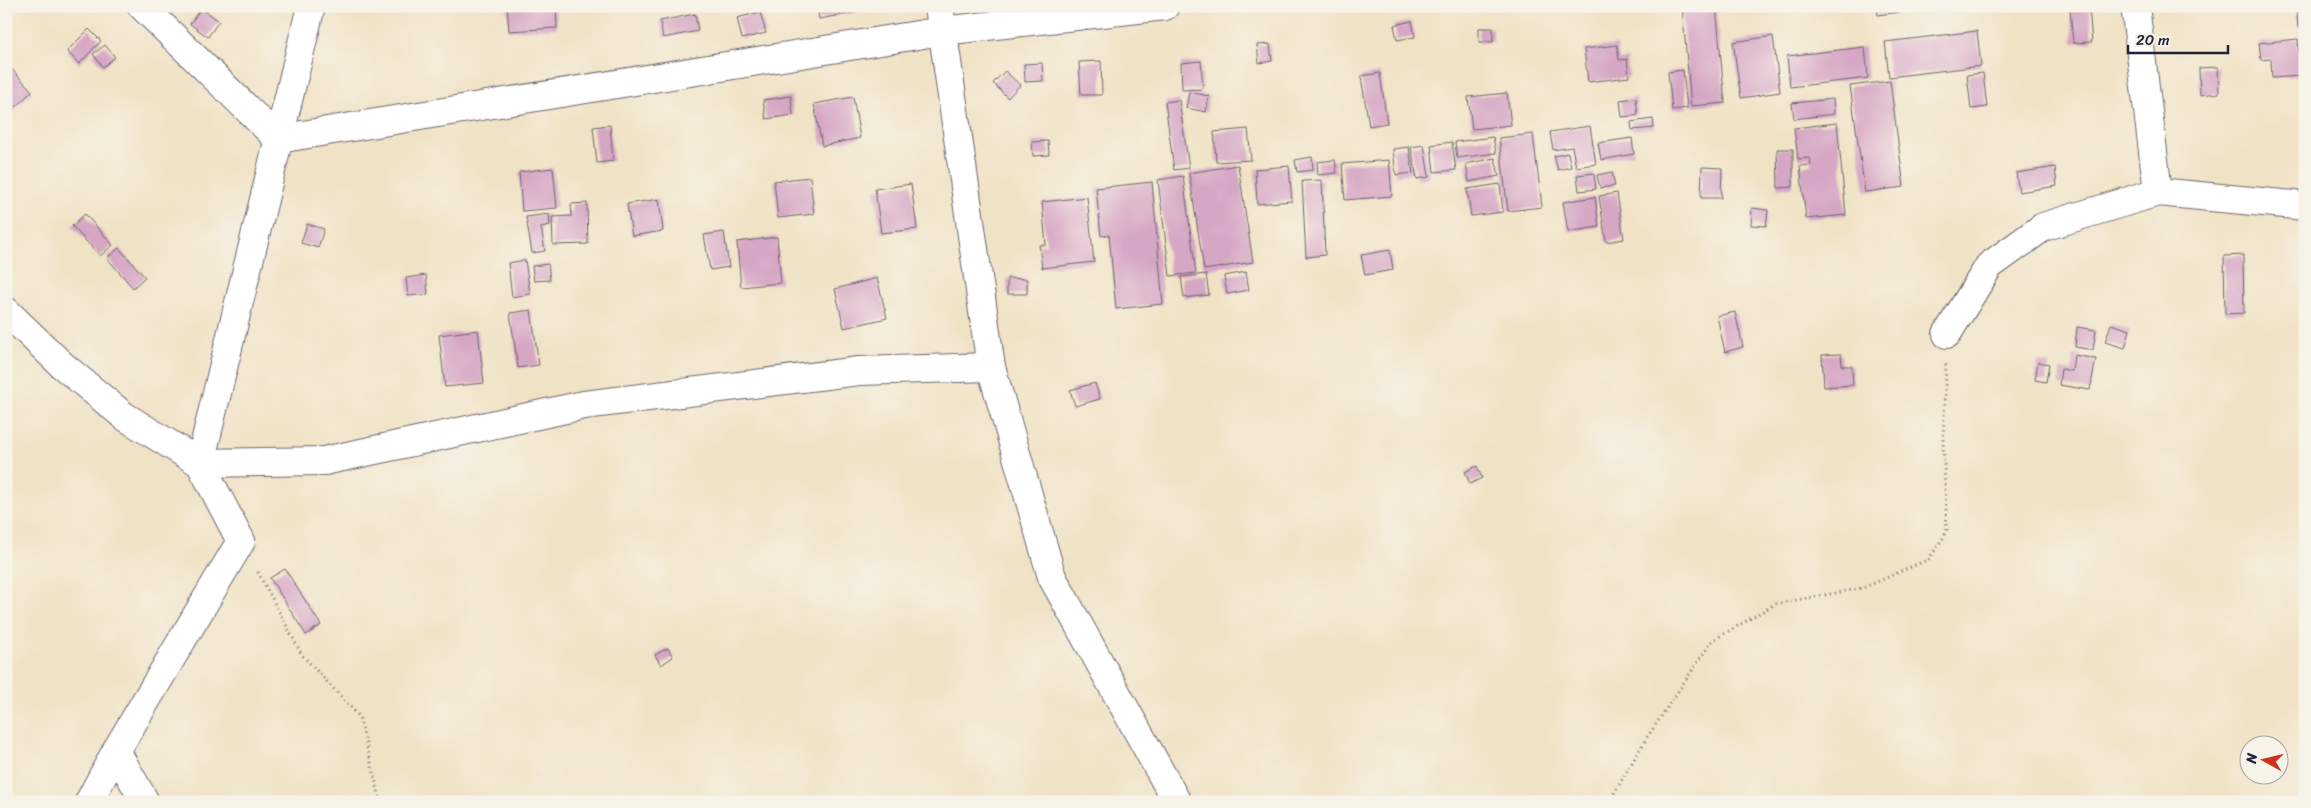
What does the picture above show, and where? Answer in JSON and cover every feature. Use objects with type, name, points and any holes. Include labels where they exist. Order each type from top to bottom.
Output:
[{"type":"street","points":[[142,6],[278,140]]},
{"type":"street","points":[[200,463],[311,6]]},
{"type":"street","points":[[278,140],[940,19],[1164,6]]},
{"type":"street","points":[[2135,6],[2158,192]]},
{"type":"street","points":[[940,19],[991,367],[1052,578],[1177,802]]},
{"type":"street","points":[[1947,334],[1989,266],[2043,227],[2158,192],[2305,206]]},
{"type":"street","points":[[6,311],[62,365],[124,416],[200,463],[241,541],[116,751],[89,802]]},
{"type":"street","points":[[200,463],[324,461],[584,405],[859,371],[991,367]]},
{"type":"street","points":[[116,751],[145,802]]},
{"type":"path","points":[[1609,802],[1646,739],[1712,641],[1775,604],[1863,588],[1929,559],[1948,532],[1944,442],[1947,334]]},
{"type":"path","points":[[241,541],[302,655],[359,716],[380,802]]},
{"type":"building","points":[[507,6],[556,6],[557,28],[509,31]]},
{"type":"building","points":[[817,6],[856,6],[857,12],[819,19]]},
{"type":"building","points":[[1682,6],[1716,6],[1725,103],[1691,106]]},
{"type":"building","points":[[1877,6],[1907,6],[1907,11],[1878,15]]},
{"type":"building","points":[[2296,6],[2305,6],[2305,26],[2298,27]]},
{"type":"building","points":[[2089,7],[2092,42],[2073,43],[2070,9]]},
{"type":"building","points":[[201,8],[219,21],[208,37],[190,24]]},
{"type":"building","points":[[760,12],[766,33],[742,39],[737,18]]},
{"type":"building","points":[[695,14],[698,31],[663,38],[660,21]]},
{"type":"building","points":[[1412,21],[1415,37],[1397,40],[1394,25]]},
{"type":"building","points":[[1479,28],[1493,28],[1493,42],[1479,42]]},
{"type":"building","points":[[89,29],[101,41],[79,64],[67,51]]},
{"type":"building","points":[[1977,31],[1981,66],[1889,77],[1885,42]]},
{"type":"building","points":[[1773,36],[1780,92],[1741,98],[1733,42]]},
{"type":"building","points":[[2298,39],[2301,76],[2272,78],[2271,59],[2261,60],[2259,43]]},
{"type":"building","points":[[1270,44],[1272,61],[1259,63],[1257,45]]},
{"type":"building","points":[[105,45],[115,57],[103,67],[93,54]]},
{"type":"building","points":[[1617,45],[1619,60],[1627,59],[1629,77],[1588,82],[1584,49]]},
{"type":"building","points":[[1865,47],[1868,78],[1790,87],[1787,56]]},
{"type":"building","points":[[1101,61],[1102,95],[1081,95],[1079,62]]},
{"type":"building","points":[[1201,61],[1203,89],[1182,90],[1181,63]]},
{"type":"building","points":[[6,63],[32,91],[8,115],[6,112]]},
{"type":"building","points":[[1042,63],[1043,81],[1025,82],[1024,64]]},
{"type":"building","points":[[2218,67],[2219,93],[2200,95],[2199,68]]},
{"type":"building","points":[[1683,70],[1687,108],[1672,110],[1668,72]]},
{"type":"building","points":[[1005,71],[1020,85],[1008,98],[993,83]]},
{"type":"building","points":[[1380,73],[1387,123],[1369,126],[1361,76]]},
{"type":"building","points":[[1983,73],[1987,107],[1971,109],[1967,75]]},
{"type":"building","points":[[1890,81],[1904,187],[1865,192],[1850,86]]},
{"type":"building","points":[[1189,92],[1209,96],[1206,112],[1186,108]]},
{"type":"building","points":[[1507,93],[1511,125],[1472,129],[1468,97]]},
{"type":"building","points":[[791,96],[793,115],[766,119],[763,100]]},
{"type":"building","points":[[853,97],[860,138],[822,146],[814,104]]},
{"type":"building","points":[[1636,98],[1638,115],[1622,117],[1620,100]]},
{"type":"building","points":[[1833,99],[1834,114],[1794,119],[1792,103]]},
{"type":"building","points":[[1179,100],[1189,168],[1174,170],[1165,102]]},
{"type":"building","points":[[1653,119],[1654,128],[1632,130],[1631,122]]},
{"type":"building","points":[[1837,123],[1846,215],[1806,219],[1800,166],[1811,165],[1810,158],[1798,159],[1794,128]]},
{"type":"building","points":[[610,125],[613,161],[597,163],[593,127]]},
{"type":"building","points":[[1590,126],[1596,164],[1576,167],[1572,147],[1553,150],[1550,132]]},
{"type":"building","points":[[1248,129],[1251,160],[1216,162],[1214,132]]},
{"type":"building","points":[[1533,134],[1542,207],[1508,211],[1499,138]]},
{"type":"building","points":[[1493,137],[1496,153],[1457,158],[1455,142]]},
{"type":"building","points":[[1632,138],[1634,154],[1601,160],[1598,143]]},
{"type":"building","points":[[1048,141],[1049,155],[1033,156],[1032,142]]},
{"type":"building","points":[[1452,142],[1456,170],[1434,172],[1431,145]]},
{"type":"building","points":[[1424,145],[1429,177],[1417,179],[1411,147]]},
{"type":"building","points":[[1409,147],[1413,173],[1396,175],[1393,149]]},
{"type":"building","points":[[1777,149],[1793,149],[1793,187],[1778,188]]},
{"type":"building","points":[[1568,153],[1571,167],[1558,170],[1554,156]]},
{"type":"building","points":[[1312,157],[1313,170],[1297,172],[1295,160]]},
{"type":"building","points":[[1495,158],[1499,176],[1469,182],[1466,164]]},
{"type":"building","points":[[1335,160],[1337,173],[1318,175],[1317,162]]},
{"type":"building","points":[[1389,160],[1392,196],[1345,200],[1342,164]]},
{"type":"building","points":[[1238,165],[1253,262],[1204,270],[1189,173]]},
{"type":"building","points":[[1289,166],[1292,201],[1257,204],[1255,169]]},
{"type":"building","points":[[1702,167],[1722,168],[1721,198],[1701,198]]},
{"type":"building","points":[[2055,167],[2057,186],[2019,192],[2016,173]]},
{"type":"building","points":[[553,168],[557,208],[522,211],[519,172]]},
{"type":"building","points":[[1612,172],[1615,186],[1600,188],[1597,175]]},
{"type":"building","points":[[1594,173],[1596,189],[1579,191],[1577,175]]},
{"type":"building","points":[[1183,176],[1196,273],[1170,276],[1158,180]]},
{"type":"building","points":[[810,177],[814,214],[778,218],[774,181]]},
{"type":"building","points":[[1322,180],[1325,255],[1306,257],[1302,181]]},
{"type":"building","points":[[1152,182],[1163,304],[1116,309],[1109,235],[1101,236],[1096,188]]},
{"type":"building","points":[[911,184],[917,229],[881,233],[875,189]]},
{"type":"building","points":[[1500,184],[1503,212],[1471,216],[1467,189]]},
{"type":"building","points":[[1617,193],[1624,239],[1606,242],[1599,196]]},
{"type":"building","points":[[1087,197],[1094,262],[1042,268],[1039,245],[1046,245],[1042,202]]},
{"type":"building","points":[[1595,197],[1599,227],[1568,232],[1563,202]]},
{"type":"building","points":[[659,199],[663,231],[632,236],[627,204]]},
{"type":"building","points":[[587,203],[588,244],[553,245],[552,217],[572,216],[571,204]]},
{"type":"building","points":[[1752,208],[1768,210],[1766,226],[1751,225]]},
{"type":"building","points":[[85,214],[113,245],[100,256],[72,226]]},
{"type":"building","points":[[549,214],[550,225],[541,227],[545,251],[532,253],[526,217]]},
{"type":"building","points":[[307,224],[324,229],[318,248],[301,243]]},
{"type":"building","points":[[724,232],[729,267],[710,270],[704,235]]},
{"type":"building","points":[[777,237],[781,283],[741,287],[737,242]]},
{"type":"building","points":[[119,248],[145,277],[133,288],[107,258]]},
{"type":"building","points":[[1390,250],[1393,270],[1365,275],[1361,255]]},
{"type":"building","points":[[2243,255],[2244,313],[2225,314],[2224,256]]},
{"type":"building","points":[[525,260],[530,294],[512,297],[508,263]]},
{"type":"building","points":[[548,264],[550,280],[534,281],[532,266]]},
{"type":"building","points":[[1246,272],[1249,290],[1227,294],[1224,276]]},
{"type":"building","points":[[1206,274],[1209,295],[1184,298],[1181,277]]},
{"type":"building","points":[[426,275],[428,294],[408,296],[406,278]]},
{"type":"building","points":[[877,278],[887,318],[844,328],[835,289]]},
{"type":"building","points":[[1007,278],[1027,279],[1027,294],[1007,294]]},
{"type":"building","points":[[531,310],[539,365],[518,368],[510,313]]},
{"type":"building","points":[[1735,312],[1743,347],[1725,352],[1717,316]]},
{"type":"building","points":[[2111,324],[2130,330],[2125,348],[2105,342]]},
{"type":"building","points":[[2077,327],[2096,330],[2093,350],[2075,347]]},
{"type":"building","points":[[478,330],[484,383],[445,387],[439,335]]},
{"type":"building","points":[[1841,354],[1842,366],[1852,366],[1853,385],[1824,387],[1822,355]]},
{"type":"building","points":[[2074,355],[2096,359],[2090,390],[2059,385],[2061,369],[2072,371]]},
{"type":"building","points":[[2038,362],[2049,364],[2046,382],[2035,380]]},
{"type":"building","points":[[1095,383],[1100,399],[1075,406],[1070,390]]},
{"type":"building","points":[[1477,466],[1482,478],[1470,484],[1465,472]]},
{"type":"building","points":[[285,569],[321,625],[306,635],[270,578]]},
{"type":"building","points":[[668,648],[673,657],[661,665],[655,655]]}]
